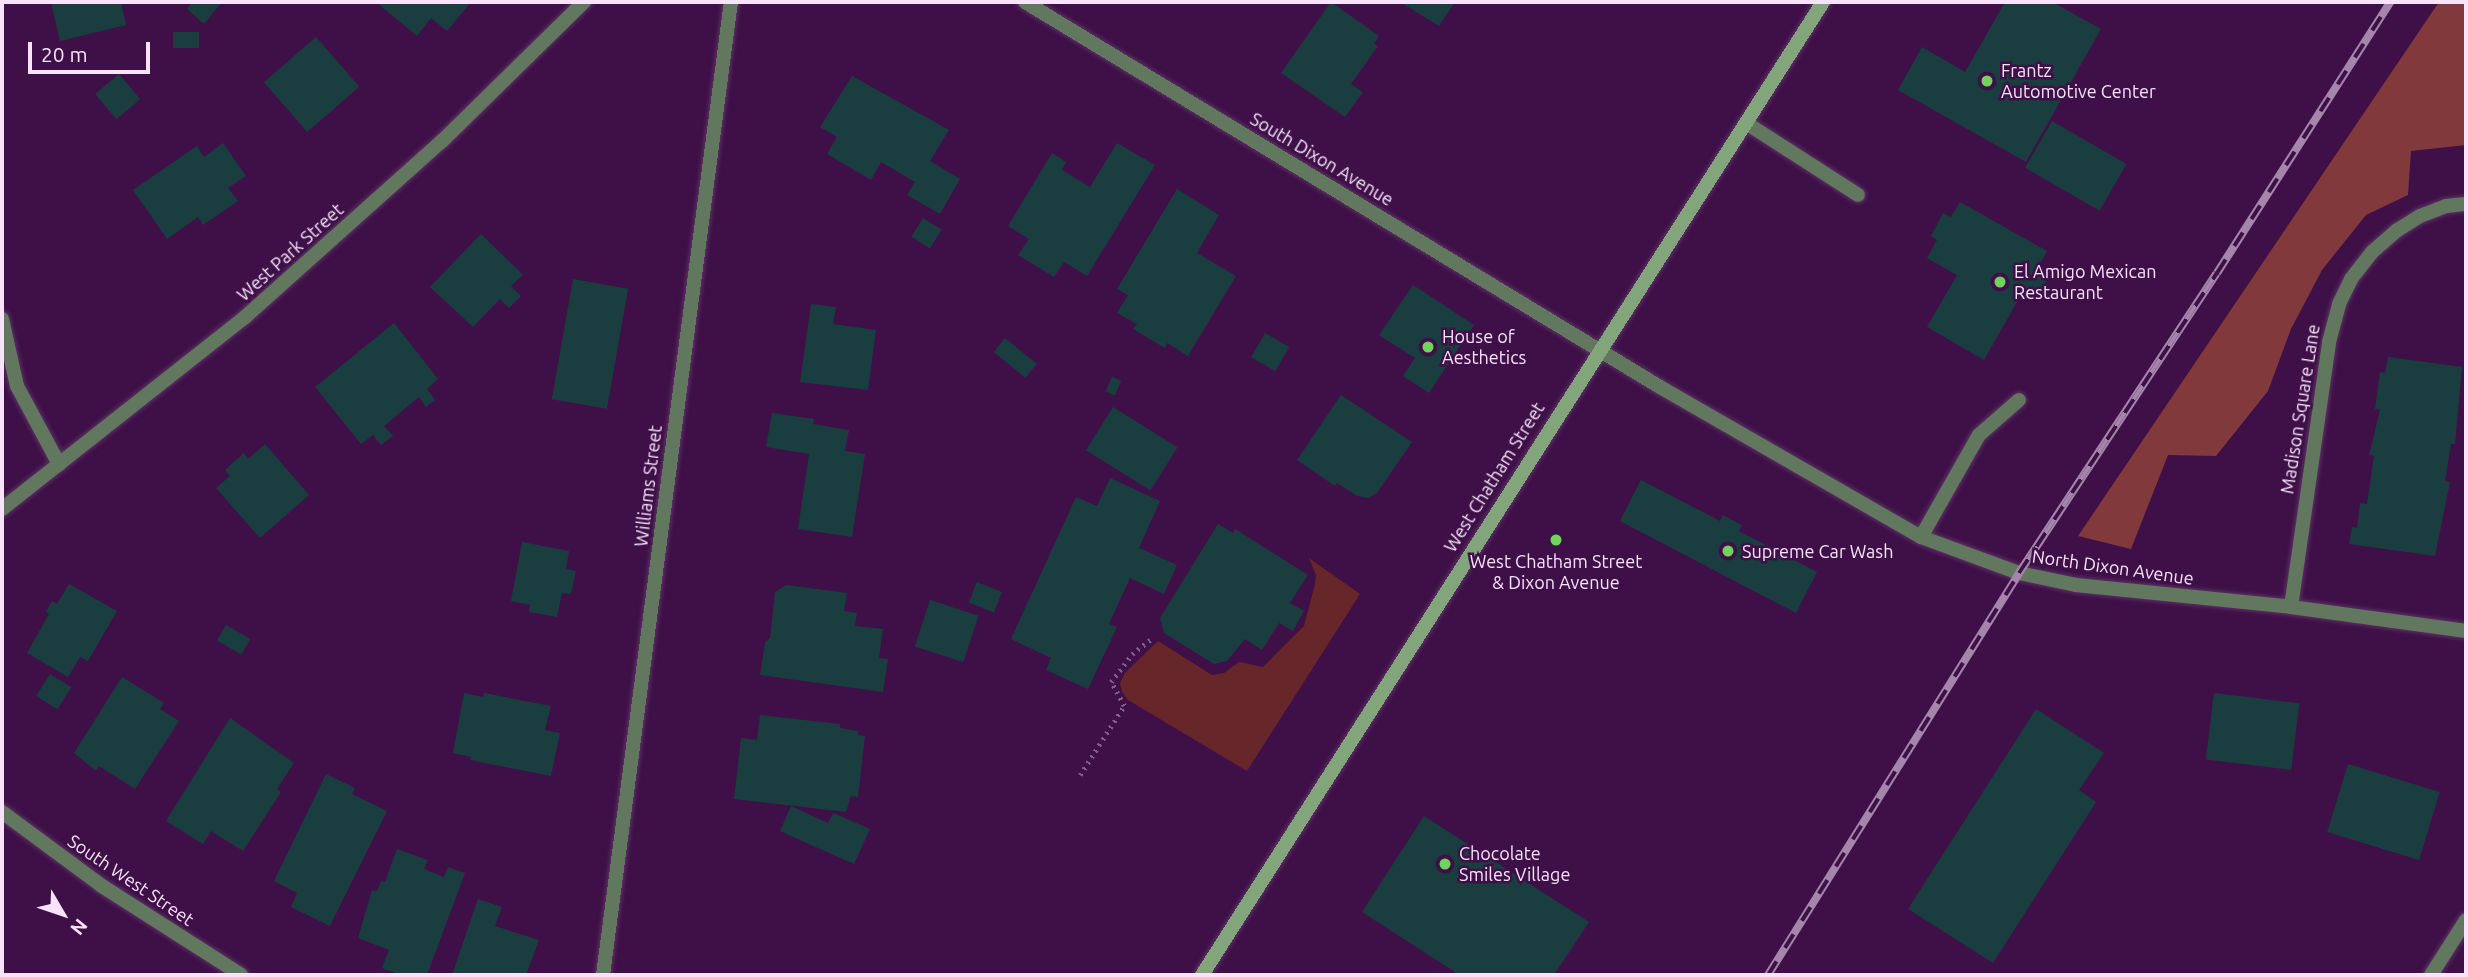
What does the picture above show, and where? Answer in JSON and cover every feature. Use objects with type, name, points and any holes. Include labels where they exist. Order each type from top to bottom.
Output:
[{"type":"main road","name":"West Chatham Street","points":[[1202,975],[1598,350],[1823,2]]},
{"type":"street","name":"West Park Street","points":[[2,509],[246,317],[442,141],[584,2]]},
{"type":"street","name":"Williams Street","points":[[603,975],[731,2]]},
{"type":"street","name":"South Dixon Avenue","points":[[1025,2],[1598,350]]},
{"type":"street","points":[[1746,123],[1858,195]]},
{"type":"street","name":"Madison Square Lane","points":[[2291,607],[2329,342],[2339,304],[2351,279],[2372,252],[2396,230],[2420,216],[2446,206],[2466,204]]},
{"type":"street","points":[[2,319],[17,387],[59,464]]},
{"type":"street","name":"North Dixon Avenue","points":[[1598,350],[1921,537],[2019,573],[2076,584],[2291,607],[2466,631]]},
{"type":"street","points":[[1921,537],[1979,435],[2019,400]]},
{"type":"street","name":"South West Street","points":[[2,812],[102,886],[242,975]]},
{"type":"street","points":[[2431,975],[2466,920]]},
{"type":"path","points":[[1080,775],[1124,706],[1111,682],[1132,654],[1150,640]]},
{"type":"shaded area","points":[[2439,2],[2466,2],[2466,145],[2411,151],[2408,195],[2366,215],[2322,270],[2291,329],[2268,391],[2216,456],[2168,455],[2131,549],[2078,536]]},
{"type":"shaded area","points":[[1309,558],[1360,594],[1247,771],[1128,700],[1122,692],[1120,683],[1125,673],[1158,641],[1212,675],[1224,673],[1239,662],[1263,667],[1304,626],[1316,575]]},
{"type":"building","points":[[51,2],[121,2],[126,25],[60,41]]},
{"type":"building","points":[[192,2],[222,2],[204,24],[187,9]]},
{"type":"building","points":[[376,2],[471,2],[447,31],[431,18],[417,36]]},
{"type":"building","points":[[1331,2],[1379,36],[1374,44],[1378,46],[1351,84],[1363,92],[1345,117],[1281,73]]},
{"type":"building","points":[[1400,2],[1455,2],[1439,26]]},
{"type":"building","name":"Frantz Automotive Center","points":[[2005,2],[2052,2],[2101,29],[2026,162],[1898,90],[1922,47],[1965,72]]},
{"type":"building","points":[[173,32],[199,32],[199,48],[173,48]]},
{"type":"building","points":[[316,37],[359,87],[307,132],[264,82]]},
{"type":"building","points":[[119,74],[140,99],[116,119],[95,94]]},
{"type":"building","points":[[852,76],[949,130],[930,161],[960,179],[940,214],[907,195],[915,182],[881,162],[871,180],[827,154],[837,137],[820,127]]},
{"type":"building","points":[[2052,121],[2126,164],[2099,211],[2025,168]]},
{"type":"building","points":[[223,143],[246,176],[228,188],[238,201],[203,225],[198,217],[167,239],[133,190],[197,146],[204,157]]},
{"type":"building","points":[[1117,143],[1155,165],[1087,276],[1064,262],[1054,277],[1018,255],[1029,239],[1008,226],[1052,153],[1066,162],[1062,170],[1090,187]]},
{"type":"building","points":[[1177,189],[1219,215],[1197,253],[1236,276],[1188,356],[1167,343],[1165,348],[1133,329],[1137,324],[1117,313],[1128,295],[1117,289]]},
{"type":"building","name":"El Amigo Mexican Restaurant","points":[[1960,202],[2047,251],[2038,268],[2050,275],[2039,295],[2025,288],[1984,360],[1927,327],[1957,275],[1927,258],[1937,240],[1931,236],[1943,213],[1951,217]]},
{"type":"building","points":[[923,218],[942,230],[930,248],[911,237]]},
{"type":"building","points":[[481,234],[523,275],[511,286],[521,296],[509,308],[500,299],[473,327],[430,287]]},
{"type":"building","points":[[573,279],[628,289],[607,409],[552,399]]},
{"type":"building","name":"House of Aesthetics","points":[[1413,285],[1474,325],[1429,393],[1403,376],[1415,358],[1379,335]]},
{"type":"building","points":[[811,304],[836,307],[833,324],[876,330],[868,390],[800,382]]},
{"type":"building","points":[[394,323],[438,379],[427,389],[435,400],[426,407],[419,397],[384,426],[393,436],[381,445],[373,435],[361,444],[315,387]]},
{"type":"building","points":[[1265,333],[1289,347],[1275,371],[1251,357]]},
{"type":"building","points":[[1005,338],[1037,364],[1026,378],[994,352]]},
{"type":"building","points":[[2388,357],[2462,367],[2455,444],[2451,444],[2445,481],[2450,482],[2435,556],[2349,544],[2352,527],[2357,528],[2360,503],[2367,504],[2374,456],[2369,455],[2380,410],[2375,409],[2380,372],[2385,373]]},
{"type":"building","points":[[1112,377],[1121,381],[1115,396],[1105,392]]},
{"type":"building","points":[[1341,395],[1412,442],[1377,493],[1368,498],[1357,496],[1337,483],[1335,486],[1297,460]]},
{"type":"building","points":[[1113,407],[1177,447],[1150,491],[1086,450]]},
{"type":"building","points":[[772,413],[814,419],[813,424],[849,430],[845,451],[865,454],[852,537],[798,529],[809,454],[766,447]]},
{"type":"building","points":[[265,444],[309,495],[260,538],[216,488],[230,476],[225,470],[244,453],[248,459]]},
{"type":"building","points":[[1110,478],[1160,501],[1139,548],[1177,565],[1164,594],[1130,578],[1109,624],[1117,627],[1088,689],[1046,670],[1051,658],[1011,639],[1076,497],[1097,506]]},
{"type":"building","name":"Supreme Car Wash","points":[[1641,480],[1720,521],[1723,515],[1742,525],[1739,531],[1817,572],[1796,613],[1620,521]]},
{"type":"building","points":[[1218,524],[1233,533],[1235,529],[1308,575],[1290,603],[1304,611],[1293,631],[1279,623],[1262,650],[1245,639],[1227,661],[1214,664],[1164,633],[1160,618]]},
{"type":"building","points":[[522,542],[569,551],[566,569],[576,571],[571,594],[562,593],[557,617],[529,612],[530,605],[511,601]]},
{"type":"building","points":[[977,582],[1002,592],[994,613],[969,602]]},
{"type":"building","points":[[69,584],[117,611],[88,661],[80,657],[68,677],[27,653],[49,614],[46,612],[52,601],[57,604]]},
{"type":"building","points":[[786,585],[847,593],[844,611],[857,613],[855,626],[883,629],[879,658],[888,659],[883,692],[760,675],[765,643],[770,638],[775,592]]},
{"type":"building","points":[[930,600],[979,616],[963,662],[915,647]]},
{"type":"building","points":[[226,625],[250,639],[241,655],[217,641]]},
{"type":"building","points":[[50,674],[71,687],[57,709],[36,696]]},
{"type":"building","points":[[122,677],[164,703],[160,709],[179,721],[135,789],[99,766],[96,771],[74,753]]},
{"type":"building","points":[[464,693],[483,697],[484,693],[551,706],[545,730],[560,733],[551,776],[470,760],[471,757],[453,753]]},
{"type":"building","points":[[2214,693],[2299,703],[2291,770],[2206,760]]},
{"type":"building","points":[[2036,709],[2104,753],[2079,790],[2096,802],[1993,963],[1908,909]]},
{"type":"building","points":[[760,715],[840,724],[840,728],[858,731],[858,735],[865,736],[858,797],[851,796],[846,812],[734,799],[741,738],[757,740]]},
{"type":"building","points":[[230,718],[294,763],[277,789],[281,792],[243,851],[211,831],[203,844],[166,821]]},
{"type":"building","points":[[2348,764],[2440,792],[2419,860],[2327,832]]},
{"type":"building","points":[[326,774],[355,788],[352,794],[387,811],[330,926],[291,907],[297,893],[274,881]]},
{"type":"building","points":[[791,806],[828,823],[833,813],[870,829],[854,864],[780,831]]},
{"type":"building","name":"Chocolate Smiles Village","points":[[1424,816],[1589,922],[1554,975],[1453,975],[1455,972],[1362,912]]},
{"type":"building","points":[[397,849],[428,860],[424,869],[444,877],[448,867],[465,873],[427,975],[401,975],[382,968],[389,950],[358,938],[372,890],[377,891],[381,881],[385,882]]},
{"type":"building","points":[[478,899],[502,907],[495,926],[539,940],[526,975],[452,975]]},
{"type":"railway","points":[[1768,975],[2019,573],[2217,273],[2390,2]]},
{"type":"place","name":"Frantz Automotive Center","points":[[1987,81]]},
{"type":"place","name":"El Amigo Mexican Restaurant","points":[[2000,282]]},
{"type":"place","name":"House of Aesthetics","points":[[1428,347]]},
{"type":"place","name":"West Chatham Street & Dixon Avenue","points":[[1556,540]]},
{"type":"place","name":"Supreme Car Wash","points":[[1728,551]]},
{"type":"place","name":"Chocolate Smiles Village","points":[[1445,864]]}]
